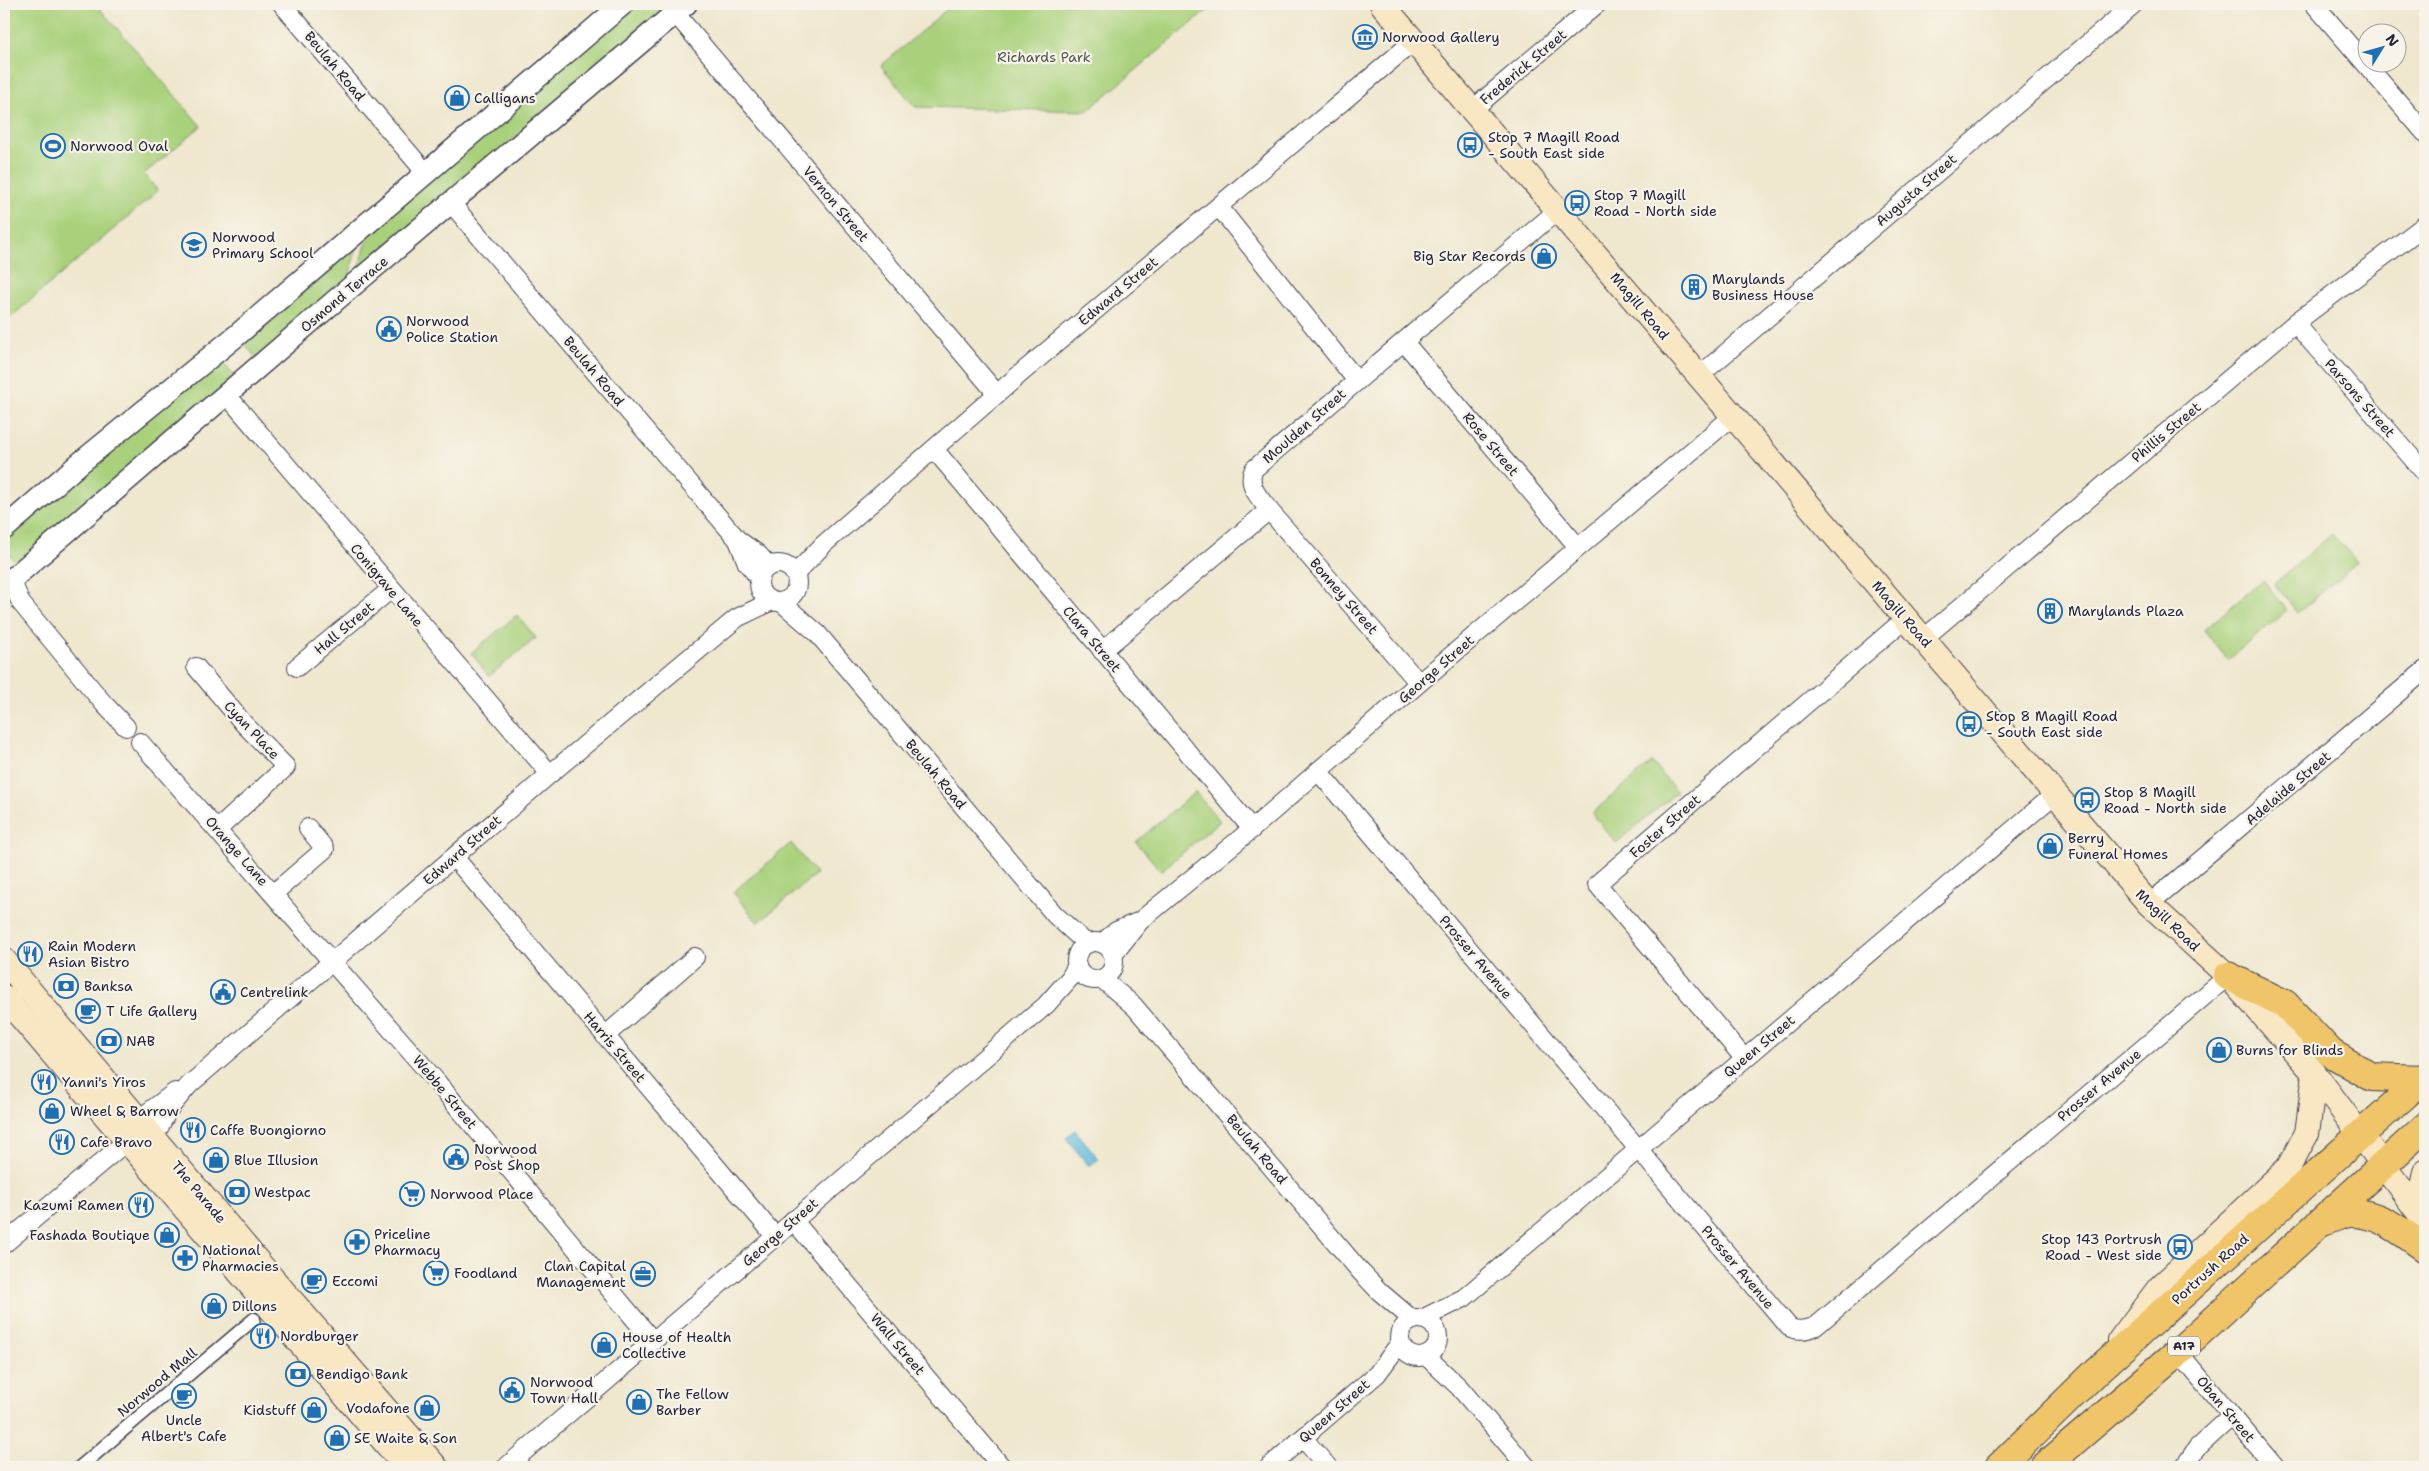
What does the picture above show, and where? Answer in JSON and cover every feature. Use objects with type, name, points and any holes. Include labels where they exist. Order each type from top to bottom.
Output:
[{"type":"highway","points":[[2228,976],[2285,1004],[2331,1053],[2372,1077],[2424,1078]]},
{"type":"highway","name":"Portrush Road","points":[[1999,1467],[2097,1371],[2424,1078]]},
{"type":"highway","name":"A17","points":[[2044,1467],[2178,1352],[2323,1222],[2383,1164],[2425,1127]]},
{"type":"highway","points":[[2323,1222],[2348,1213],[2363,1215],[2393,1226],[2425,1248]]},
{"type":"main road","name":"Magill Road","points":[[1382,4],[2149,904],[2228,976],[2314,1074],[2425,1221]]},
{"type":"main road","name":"The Parade","points":[[4,960],[138,1120],[436,1467]]},
{"type":"main road","name":"The Parade","points":[[4,997],[406,1467]]},
{"type":"main road","points":[[2097,1371],[2159,1288],[2288,1168],[2307,1133],[2314,1074]]},
{"type":"main road","points":[[120,1132],[138,1120]]},
{"type":"main road","points":[[2425,1172],[2423,1182],[2425,1206]]},
{"type":"street","name":"Beulah Road","points":[[284,4],[426,173]]},
{"type":"street","points":[[4,529],[80,463],[221,349],[623,4]]},
{"type":"street","name":"Frederick Street","points":[[1472,110],[1597,4]]},
{"type":"street","name":"Augusta Street","points":[[1699,376],[2134,4]]},
{"type":"street","points":[[2314,4],[2423,133]]},
{"type":"street","name":"Osmond Terrace","points":[[8,583],[226,394],[680,8]]},
{"type":"street","name":"Vernon Street","points":[[680,8],[997,394]]},
{"type":"street","name":"Edward Street","points":[[154,1138],[168,1110],[189,1085],[550,774],[737,618],[774,574],[824,544],[997,394],[1414,41]]},
{"type":"street","name":"Beulah Road","points":[[451,203],[738,540],[747,563],[774,574],[764,596],[783,598],[817,633],[1095,961],[1124,980],[1134,1006],[1419,1337],[1527,1467]]},
{"type":"street","points":[[1218,207],[1356,381]]},
{"type":"street","name":"Moulden Street","points":[[1269,510],[1252,485],[1250,477],[1254,469],[1558,210]]},
{"type":"street","name":"Phillis Street","points":[[1923,639],[2295,323],[2422,225]]},
{"type":"street","name":"Parsons Street","points":[[2295,323],[2425,473]]},
{"type":"street","name":"Rose Street","points":[[1404,342],[1578,547]]},
{"type":"street","name":"Conigrave Lane","points":[[226,394],[550,774]]},
{"type":"street","name":"George Street","points":[[506,1467],[1054,997],[1095,961],[1116,932],[1140,921],[1252,829],[1419,683],[1733,416]]},
{"type":"street","name":"Clara Street","points":[[934,449],[1252,829]]},
{"type":"street","points":[[1102,651],[1269,510]]},
{"type":"street","name":"Bonney Street","points":[[1269,510],[1419,683]]},
{"type":"street","points":[[774,574],[797,583],[783,598]]},
{"type":"street","points":[[8,583],[21,604],[104,704],[126,726]]},
{"type":"street","name":"Hall Street","points":[[297,667],[391,589]]},
{"type":"street","name":"Edward Street","points":[[737,618],[783,598]]},
{"type":"street","name":"Foster Street","points":[[1744,1058],[1597,884],[1906,619]]},
{"type":"street","name":"Cyan Place","points":[[196,667],[244,724],[286,767],[218,829]]},
{"type":"street","name":"Adelaide Street","points":[[2149,904],[2425,670]]},
{"type":"street","name":"Orange Lane","points":[[140,742],[332,961]]},
{"type":"street","name":"Prosser Avenue","points":[[1318,771],[1789,1327],[1795,1330],[1810,1329],[2228,976]]},
{"type":"street","name":"Queen Street","points":[[1269,1467],[1744,1058],[2055,794]]},
{"type":"street","points":[[274,893],[325,849],[308,828]]},
{"type":"street","name":"Harris Street","points":[[454,857],[776,1236]]},
{"type":"street","points":[[605,1036],[695,957]]},
{"type":"street","name":"Webbe Street","points":[[332,961],[436,1081],[654,1341]]},
{"type":"street","name":"Edward Street","points":[[138,1120],[173,1092],[189,1085]]},
{"type":"street","points":[[4,1244],[88,1171],[120,1132]]},
{"type":"street","name":"Wall Street","points":[[793,1220],[1002,1467]]},
{"type":"street","name":"Norwood Mall","points":[[80,1467],[254,1319]]},
{"type":"street","name":"Oban Street","points":[[2178,1352],[2275,1467]]},
{"type":"street","points":[[2184,1467],[2197,1448],[2232,1416]]},
{"type":"street","points":[[1304,1438],[1328,1467]]},
{"type":"green space","points":[[4,4],[96,4],[201,126],[144,174],[158,191],[4,323]]},
{"type":"green space","points":[[633,4],[674,4],[359,269],[370,229]]},
{"type":"green space","name":"Richards Park","points":[[953,4],[1215,4],[1087,111],[915,107],[881,66]]},
{"type":"green space","points":[[358,242],[348,281],[257,359],[241,340]]},
{"type":"green space","points":[[219,358],[236,378],[16,562],[4,549],[5,539]]},
{"type":"green space","points":[[2332,534],[2357,562],[2298,613],[2274,584]]},
{"type":"green space","points":[[2263,580],[2287,610],[2228,660],[2204,630]]},
{"type":"green space","points":[[517,615],[536,638],[489,676],[471,653]]},
{"type":"green space","points":[[1652,762],[1677,792],[1616,843],[1592,813]]},
{"type":"green space","points":[[1195,792],[1220,821],[1161,871],[1136,842]]},
{"type":"green space","points":[[791,843],[816,874],[758,923],[733,892]]},
{"type":"water","points":[[1075,1130],[1099,1159],[1089,1166],[1066,1138]]},
{"type":"place","name":"Norwood Gallery","points":[[1365,37]]},
{"type":"place","name":"Calligans","points":[[457,98]]},
{"type":"place","name":"Stop 7 Magill Road - South East side","points":[[1470,145]]},
{"type":"place","name":"Norwood Oval","points":[[53,146]]},
{"type":"place","name":"Stop 7 Magill Road - North side","points":[[1577,203]]},
{"type":"place","name":"Norwood Primary School","points":[[194,245]]},
{"type":"place","name":"Big Star Records","points":[[1544,256]]},
{"type":"place","name":"Marylands Business House","points":[[1694,287]]},
{"type":"place","name":"Norwood Police Station","points":[[389,329]]},
{"type":"place","name":"Marylands Plaza","points":[[2050,611]]},
{"type":"place","name":"Stop 8 Magill Road - South East side","points":[[1969,724]]},
{"type":"place","name":"Stop 8 Magill Road - North side","points":[[2087,800]]},
{"type":"place","name":"Berry Funeral Homes","points":[[2050,846]]},
{"type":"place","name":"Rain Modern Asian Bistro","points":[[30,954]]},
{"type":"place","name":"Banksa","points":[[66,986]]},
{"type":"place","name":"Centrelink","points":[[223,992]]},
{"type":"place","name":"T Life Gallery","points":[[88,1011]]},
{"type":"place","name":"NAB","points":[[109,1041]]},
{"type":"place","name":"Burns for Blinds","points":[[2219,1050]]},
{"type":"place","name":"Yanni's Yiros","points":[[44,1082]]},
{"type":"place","name":"Wheel & Barrow","points":[[52,1111]]},
{"type":"place","name":"Caffe Buongiorno","points":[[193,1130]]},
{"type":"place","name":"Cafe Bravo","points":[[62,1142]]},
{"type":"place","name":"Norwood Post Shop","points":[[456,1157]]},
{"type":"place","name":"Blue Illusion","points":[[216,1160]]},
{"type":"place","name":"Westpac","points":[[237,1192]]},
{"type":"place","name":"Norwood Place","points":[[412,1194]]},
{"type":"place","name":"Kazumi Ramen","points":[[141,1205]]},
{"type":"place","name":"Fashada Boutique","points":[[167,1235]]},
{"type":"place","name":"Priceline Pharmacy","points":[[357,1242]]},
{"type":"place","name":"Stop 143 Portrush Road - West side","points":[[2180,1247]]},
{"type":"place","name":"National Pharmacies","points":[[185,1258]]},
{"type":"place","name":"Foodland","points":[[436,1273]]},
{"type":"place","name":"Clan Capital Management","points":[[643,1274]]},
{"type":"place","name":"Eccomi","points":[[314,1281]]},
{"type":"place","name":"Dillons","points":[[214,1306]]},
{"type":"place","name":"Nordburger","points":[[263,1336]]},
{"type":"place","name":"House of Health Collective","points":[[604,1345]]},
{"type":"place","name":"Bendigo Bank","points":[[298,1374]]},
{"type":"place","name":"Norwood Town Hall","points":[[512,1390]]},
{"type":"place","name":"Uncle Albert's Cafe","points":[[184,1396]]},
{"type":"place","name":"The Fellow Barber","points":[[639,1402]]},
{"type":"place","name":"Vodafone","points":[[427,1408]]},
{"type":"place","name":"Kidstuff","points":[[314,1410]]},
{"type":"place","name":"SE Waite & Son","points":[[337,1438]]}]
